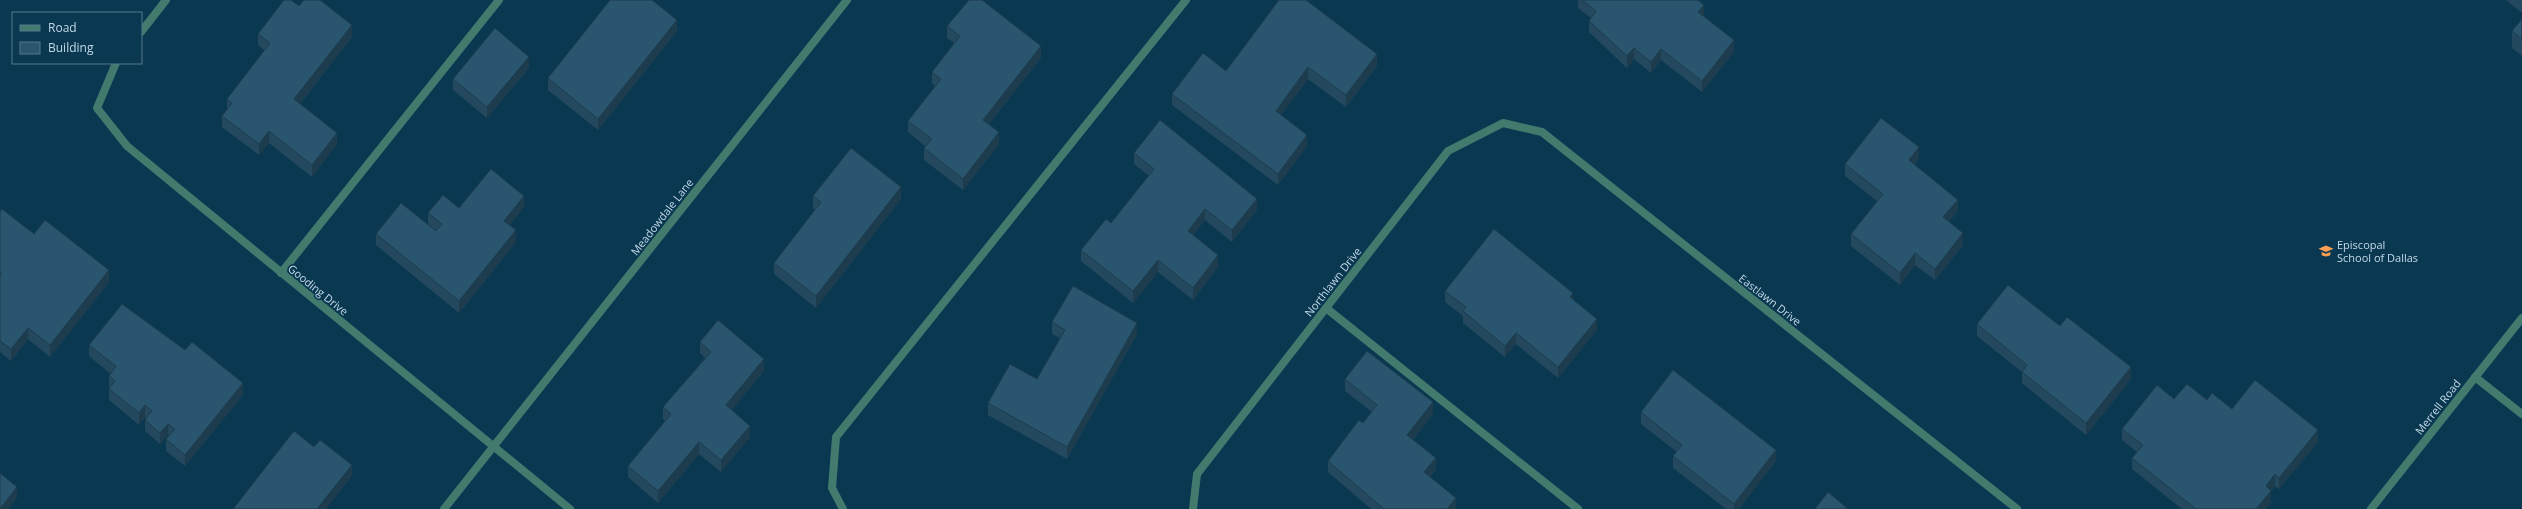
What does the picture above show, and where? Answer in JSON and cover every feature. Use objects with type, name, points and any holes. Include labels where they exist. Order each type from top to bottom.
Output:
[{"type":"street","points":[[142,31],[166,0]]},
{"type":"street","points":[[281,273],[499,0]]},
{"type":"street","name":"Meadowdale Lane","points":[[444,509],[494,448],[847,0]]},
{"type":"street","points":[[843,509],[832,488],[836,437],[1186,0]]},
{"type":"street","name":"Gooding Drive","points":[[116,64],[97,108],[123,141],[281,273],[570,509]]},
{"type":"street","name":"Northlawn Drive","points":[[1193,509],[1197,474],[1448,151],[1503,123]]},
{"type":"street","name":"Eastlawn Drive","points":[[1503,123],[1542,132],[2017,509]]},
{"type":"street","points":[[1326,308],[1578,509]]},
{"type":"street","name":"Merrell Road","points":[[2371,509],[2522,318]]},
{"type":"street","points":[[2475,377],[2522,414]]},
{"type":"building","points":[[284,0],[291,0],[299,6],[304,0],[320,0],[352,25],[294,99],[337,133],[312,165],[269,131],[259,144],[222,116],[232,103],[227,99],[270,43],[258,34]]},
{"type":"building","points":[[610,0],[652,0],[677,20],[598,119],[548,78]]},
{"type":"building","points":[[969,0],[982,0],[1041,46],[983,120],[999,132],[963,179],[924,148],[932,139],[908,121],[941,79],[932,72],[960,36],[947,26]]},
{"type":"building","points":[[1279,0],[1306,0],[1377,54],[1346,95],[1308,67],[1276,111],[1307,135],[1278,174],[1172,94],[1203,53],[1226,71]]},
{"type":"building","points":[[1582,0],[1698,0],[1704,5],[1698,12],[1734,40],[1702,81],[1661,49],[1651,62],[1634,48],[1627,56],[1589,21],[1596,11]]},
{"type":"building","points":[[2522,19],[2522,39],[2512,31]]},
{"type":"building","points":[[495,28],[529,57],[487,107],[453,79]]},
{"type":"building","points":[[1881,118],[1919,147],[1909,160],[1958,200],[1943,217],[1963,233],[1935,269],[1915,253],[1900,273],[1851,234],[1883,194],[1845,164]]},
{"type":"building","points":[[1160,120],[1257,199],[1232,230],[1205,209],[1188,231],[1218,255],[1193,288],[1158,260],[1133,291],[1081,250],[1106,219],[1111,223],[1154,169],[1134,153]]},
{"type":"building","points":[[851,148],[901,187],[816,296],[774,263],[821,202],[813,196]]},
{"type":"building","points":[[491,169],[524,196],[504,221],[516,230],[459,301],[376,234],[401,203],[436,231],[442,224],[428,213],[443,195],[459,208]]},
{"type":"building","points":[[2,209],[34,234],[45,220],[109,270],[50,345],[28,328],[11,349],[0,341],[0,276],[2,274],[0,272],[0,212]]},
{"type":"building","points":[[1494,229],[1573,293],[1570,297],[1597,319],[1558,367],[1516,333],[1505,346],[1463,311],[1466,307],[1445,291]]},
{"type":"building","points":[[2008,285],[2060,326],[2067,317],[2131,367],[2086,423],[2022,372],[2027,365],[1977,324]]},
{"type":"building","points":[[1073,286],[1137,323],[1067,447],[988,403],[1010,364],[1037,379],[1065,330],[1052,322]]},
{"type":"building","points":[[122,304],[185,350],[192,342],[243,383],[185,455],[166,439],[175,429],[168,424],[160,433],[145,420],[152,411],[145,405],[139,413],[109,389],[115,381],[109,376],[116,366],[89,345]]},
{"type":"building","points":[[718,320],[764,359],[726,405],[750,426],[721,460],[699,442],[658,491],[628,466],[671,414],[663,407],[711,352],[700,342]]},
{"type":"building","points":[[1367,351],[1433,402],[1407,435],[1436,458],[1424,472],[1456,498],[1447,509],[1384,509],[1328,461],[1359,420],[1363,423],[1377,405],[1345,379]]},
{"type":"building","points":[[1673,370],[1776,450],[1734,504],[1673,456],[1682,445],[1641,412]]},
{"type":"building","points":[[2255,380],[2318,430],[2279,478],[2275,474],[2266,486],[2271,491],[2256,509],[2196,509],[2132,458],[2143,445],[2122,429],[2157,385],[2174,399],[2187,384],[2207,400],[2212,393],[2232,409]]},
{"type":"building","points":[[294,431],[314,447],[320,440],[352,465],[317,509],[233,509]]},
{"type":"building","points":[[0,473],[17,487],[0,509]]},
{"type":"building","points":[[1828,492],[1848,509],[1815,509]]},
{"type":"place","name":"Episcopal School of Dallas","points":[[2326,251]]}]
